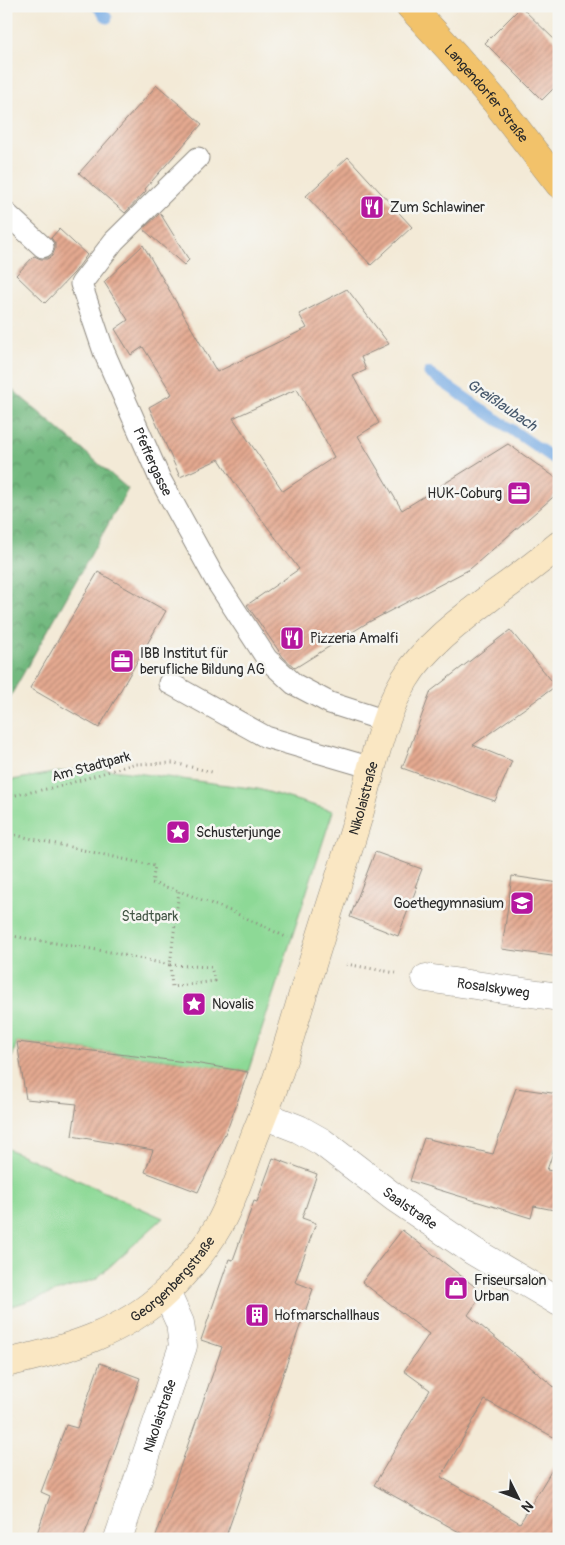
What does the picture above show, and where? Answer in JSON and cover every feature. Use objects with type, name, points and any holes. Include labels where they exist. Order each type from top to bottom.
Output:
[{"type":"main road","name":"Langendorfer Straße","points":[[410,6],[495,101],[559,184]]},
{"type":"main road","name":"Nikolaistraße","points":[[263,1115],[280,1070],[358,818],[386,720],[406,678],[429,650],[457,623],[559,545]]},
{"type":"main road","name":"Georgenbergstraße","points":[[6,1363],[79,1344],[108,1332],[144,1310],[166,1292],[197,1259],[220,1224],[263,1115]]},
{"type":"street","name":"Rosalskyweg","points":[[426,978],[559,997]]},
{"type":"street","name":"Saalstraße","points":[[263,1115],[299,1129],[322,1142],[395,1198],[434,1225],[473,1251],[559,1302]]},
{"type":"street","name":"Nikolaistraße","points":[[118,1539],[183,1346],[180,1323],[166,1292]]},
{"type":"lane","name":"Pfeffergasse","points":[[198,158],[77,279],[104,352],[160,479],[215,579],[267,659],[294,684],[330,702],[386,720]]},
{"type":"lane","points":[[6,213],[43,247]]},
{"type":"lane","points":[[169,683],[266,737],[372,768]]},
{"type":"path","name":"Am Stadtpark","points":[[6,797],[60,786],[133,764],[174,763],[212,772]]},
{"type":"path","points":[[6,833],[155,866],[152,883],[234,912],[316,951]]},
{"type":"path","points":[[6,935],[110,952],[170,965],[211,966],[215,981],[172,987],[170,965],[179,892]]},
{"type":"path","points":[[345,964],[426,978]]},
{"type":"green space","points":[[6,384],[128,489],[6,704]]},
{"type":"green space","name":"Stadtpark","points":[[90,767],[258,789],[333,811],[248,1072],[164,1059],[17,1042],[6,1077],[6,781]]},
{"type":"green space","points":[[6,1148],[163,1218],[96,1279],[6,1308]]},
{"type":"building","points":[[521,7],[559,44],[559,83],[542,100],[485,43]]},
{"type":"building","points":[[157,85],[202,124],[125,213],[79,173]]},
{"type":"building","points":[[348,157],[412,227],[371,265],[306,196]]},
{"type":"building","points":[[160,213],[189,260],[184,265],[143,229]]},
{"type":"building","points":[[59,229],[87,255],[74,273],[45,303],[16,275],[34,256],[47,259],[52,256],[55,243],[51,238]]},
{"type":"building","points":[[143,245],[217,372],[307,328],[299,314],[347,289],[389,344],[361,357],[366,370],[353,376],[379,423],[358,436],[402,510],[508,444],[559,480],[559,492],[470,569],[367,623],[295,668],[283,657],[247,605],[299,569],[236,485],[219,459],[180,477],[149,407],[172,394],[143,347],[131,355],[115,329],[128,320],[104,282]],"holes":[[[297,389],[334,457],[283,491],[233,418]]]},
{"type":"building","points":[[98,572],[166,611],[99,728],[30,688]]},
{"type":"building","points":[[510,630],[556,686],[473,745],[512,761],[495,801],[402,768],[431,691]]},
{"type":"building","points":[[375,852],[422,869],[398,936],[350,917]]},
{"type":"building","points":[[512,876],[559,883],[559,957],[502,949]]},
{"type":"building","points":[[17,1042],[194,1063],[248,1072],[229,1125],[198,1192],[145,1172],[153,1150],[72,1136],[77,1104],[26,1099]]},
{"type":"building","points":[[516,1088],[559,1094],[559,1135],[547,1170],[559,1172],[559,1211],[534,1206],[531,1218],[410,1181],[424,1138],[493,1154]]},
{"type":"building","points":[[273,1158],[317,1174],[302,1218],[316,1223],[295,1282],[313,1289],[225,1539],[155,1539],[222,1347],[201,1340],[229,1259],[233,1260],[254,1201],[257,1202]]},
{"type":"building","points":[[402,1230],[483,1293],[468,1315],[559,1391],[559,1440],[485,1400],[441,1477],[520,1523],[559,1458],[559,1539],[472,1539],[374,1485],[430,1390],[404,1371],[429,1334],[362,1282]]},
{"type":"building","points":[[100,1363],[140,1378],[93,1512],[83,1539],[35,1539],[50,1496],[41,1492],[66,1425],[77,1428]]},
{"type":"waterway","name":"Greißlaubach","points":[[97,6],[107,18]]},
{"type":"waterway","name":"Greißlaubach","points":[[429,373],[559,462]]},
{"type":"place","name":"Zum Schlawiner","points":[[372,207]]},
{"type":"place","name":"HUK-Coburg","points":[[519,493]]},
{"type":"place","name":"Pizzeria Amalfi","points":[[292,638]]},
{"type":"place","name":"IBB Institut für berufliche Bildung AG","points":[[122,661]]},
{"type":"place","name":"Schusterjunge","points":[[178,832]]},
{"type":"place","name":"Goethegymnasium","points":[[522,903]]},
{"type":"place","name":"Novalis","points":[[194,1004]]},
{"type":"place","name":"Friseursalon Urban","points":[[456,1288]]},
{"type":"place","name":"Hofmarschallhaus","points":[[257,1315]]}]
